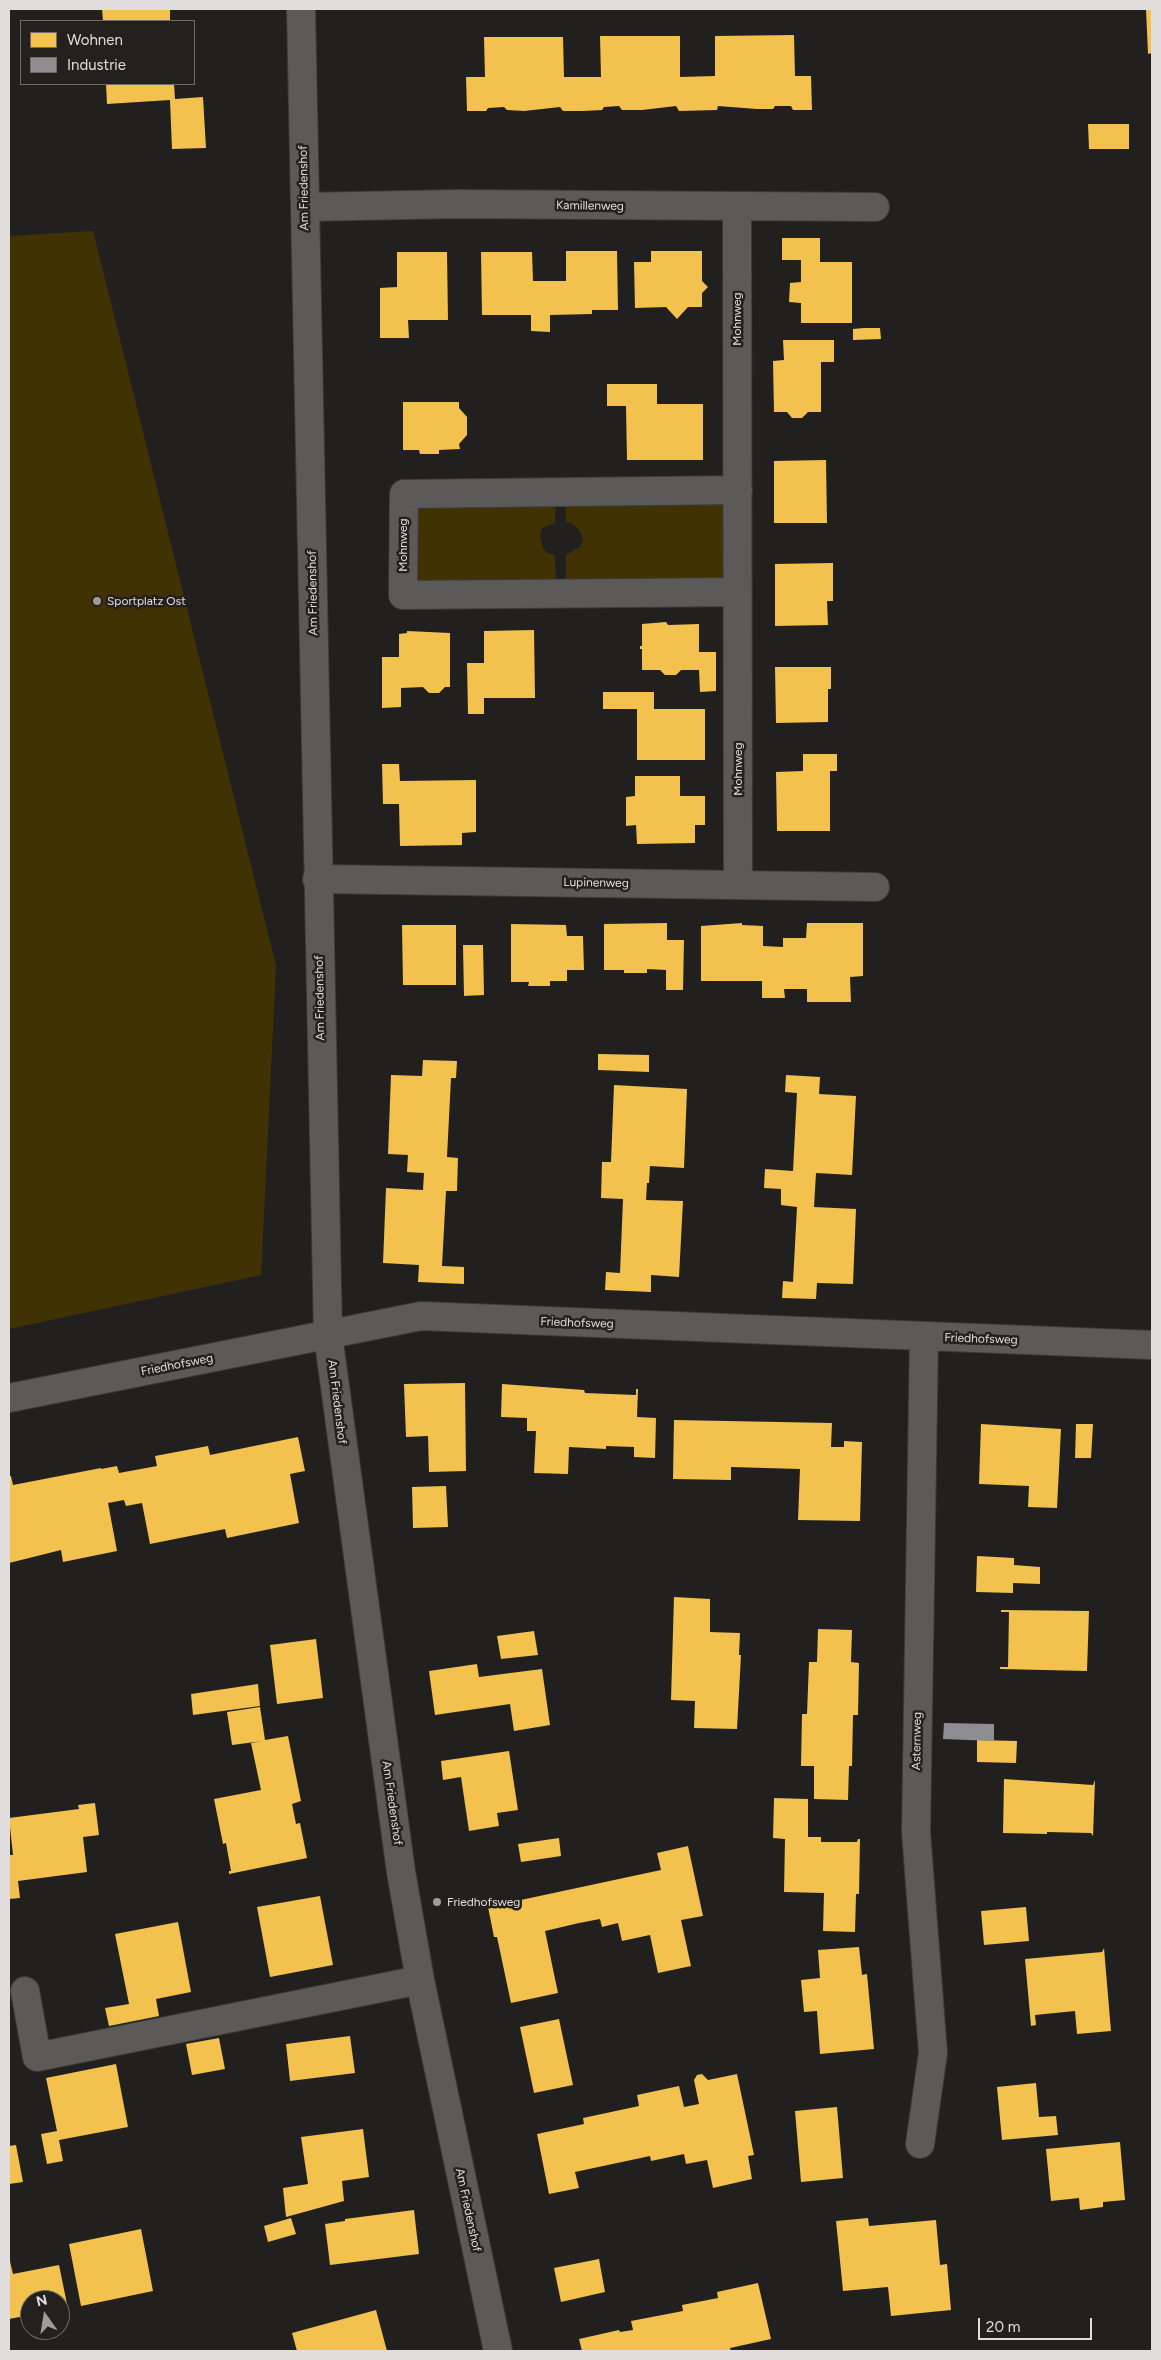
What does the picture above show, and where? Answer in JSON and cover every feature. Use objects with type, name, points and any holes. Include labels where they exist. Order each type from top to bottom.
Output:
[{"type":"street","name":"Am Friedenshof","points":[[301,9],[317,879],[328,1335],[401,1872],[420,1980],[498,2351]]},
{"type":"street","name":"Kamillenweg","points":[[305,207],[458,204],[875,208]]},
{"type":"street","name":"Mohnweg","points":[[737,208],[738,885]]},
{"type":"street","name":"Mohnweg","points":[[738,490],[404,494],[403,595],[738,592]]},
{"type":"street","name":"Lupinenweg","points":[[317,879],[876,887]]},
{"type":"street","name":"Friedhofsweg","points":[[9,1398],[421,1316],[1152,1345]]},
{"type":"street","name":"Asternweg","points":[[920,2144],[933,2053],[916,1832],[924,1337]]},
{"type":"street","points":[[25,1991],[37,2057],[420,1980]]},
{"type":"shaded area","name":"Sportplatz Ost","points":[[93,231],[276,966],[261,1275],[9,1329],[9,236]]},
{"type":"shaded area","points":[[732,495],[733,588],[566,588],[566,555],[580,547],[583,539],[580,531],[573,524],[566,522],[565,497]]},
{"type":"shaded area","points":[[556,496],[555,523],[542,528],[540,536],[543,548],[547,553],[555,555],[556,588],[407,589],[408,498]]},
{"type":"building: Wohnen","points":[[102,9],[170,9],[170,20],[103,20]]},
{"type":"building: Wohnen","points":[[1146,9],[1152,9],[1152,53],[1148,54]]},
{"type":"building: Wohnen","points":[[794,35],[795,76],[811,76],[812,110],[793,110],[791,106],[757,109],[718,106],[717,110],[679,111],[676,106],[622,110],[619,106],[604,107],[602,110],[583,111],[563,111],[560,107],[524,111],[507,110],[504,107],[488,108],[486,111],[467,111],[466,77],[485,77],[484,37],[563,37],[564,77],[601,77],[600,36],[680,36],[680,77],[715,76],[715,36]]},
{"type":"building: Wohnen","points":[[106,85],[174,85],[175,99],[203,97],[206,148],[172,149],[170,100],[107,104]]},
{"type":"building: Wohnen","points":[[1088,124],[1129,124],[1129,149],[1089,149]]},
{"type":"building: Wohnen","points":[[782,238],[820,238],[820,262],[852,262],[852,323],[801,323],[801,303],[789,302],[790,283],[801,282],[801,260],[782,260]]},
{"type":"building: Wohnen","points":[[566,251],[617,251],[618,310],[592,310],[592,314],[550,315],[550,332],[531,331],[531,315],[482,315],[481,252],[532,252],[533,281],[566,281]]},
{"type":"building: Wohnen","points":[[651,251],[702,251],[702,281],[708,287],[702,293],[702,307],[688,307],[677,319],[666,307],[635,308],[634,262],[651,262]]},
{"type":"building: Wohnen","points":[[397,252],[447,252],[448,320],[408,320],[409,338],[380,338],[380,288],[397,287]]},
{"type":"building: Wohnen","points":[[880,328],[881,339],[853,340],[853,329]]},
{"type":"building: Wohnen","points":[[783,340],[834,340],[834,362],[821,362],[821,412],[808,412],[802,418],[792,418],[787,412],[774,412],[773,361],[784,360]]},
{"type":"building: Wohnen","points":[[607,384],[657,384],[657,404],[703,404],[703,460],[627,460],[626,406],[607,406]]},
{"type":"building: Wohnen","points":[[403,402],[459,402],[459,408],[467,417],[467,435],[459,444],[460,449],[439,450],[439,454],[420,454],[419,450],[403,450]]},
{"type":"building: Wohnen","points":[[826,460],[827,523],[774,523],[774,461]]},
{"type":"building: Wohnen","points":[[833,563],[833,601],[827,601],[828,625],[775,626],[775,564]]},
{"type":"building: Wohnen","points":[[666,622],[668,625],[699,624],[699,652],[716,652],[716,691],[700,692],[699,670],[681,670],[676,675],[665,675],[660,670],[642,670],[642,649],[640,649],[640,646],[642,646],[642,624]]},
{"type":"building: Wohnen","points":[[534,630],[535,698],[484,698],[484,714],[468,714],[467,663],[484,663],[484,631]]},
{"type":"building: Wohnen","points":[[407,631],[450,633],[450,687],[445,687],[439,693],[429,693],[423,687],[401,688],[401,707],[382,708],[382,657],[399,657],[399,634],[407,633]]},
{"type":"building: Wohnen","points":[[775,667],[831,667],[831,689],[828,689],[828,722],[776,723]]},
{"type":"building: Wohnen","points":[[603,692],[654,692],[654,709],[705,709],[705,760],[637,760],[637,709],[603,709]]},
{"type":"building: Wohnen","points":[[803,754],[837,754],[837,771],[830,771],[830,831],[777,831],[776,772],[803,771]]},
{"type":"building: Wohnen","points":[[382,764],[399,764],[400,781],[476,780],[476,832],[462,833],[462,845],[400,846],[399,804],[383,804]]},
{"type":"building: Wohnen","points":[[635,776],[680,776],[680,796],[705,796],[705,825],[695,825],[695,843],[637,844],[636,825],[626,826],[626,797],[635,796]]},
{"type":"building: Wohnen","points":[[667,923],[667,940],[684,940],[683,990],[666,990],[666,970],[647,969],[647,973],[624,973],[624,970],[604,970],[604,924]]},
{"type":"building: Wohnen","points":[[742,923],[742,925],[763,926],[763,946],[783,947],[783,938],[806,938],[807,923],[863,923],[863,976],[850,977],[851,1002],[807,1002],[807,989],[784,989],[785,998],[762,998],[762,981],[701,981],[701,926]]},
{"type":"building: Wohnen","points":[[511,924],[566,925],[567,936],[583,936],[584,970],[567,970],[567,981],[550,981],[550,986],[528,986],[529,982],[511,982]]},
{"type":"building: Wohnen","points":[[402,925],[456,925],[456,985],[403,985]]},
{"type":"building: Wohnen","points":[[463,945],[483,945],[484,995],[464,996]]},
{"type":"building: Wohnen","points":[[598,1054],[649,1055],[649,1072],[598,1070]]},
{"type":"building: Wohnen","points":[[423,1060],[457,1061],[456,1078],[451,1078],[447,1157],[458,1158],[457,1191],[446,1191],[442,1266],[464,1267],[464,1284],[418,1282],[419,1265],[383,1263],[386,1188],[423,1190],[424,1173],[407,1172],[408,1155],[388,1154],[391,1075],[422,1076]]},
{"type":"building: Wohnen","points":[[786,1075],[820,1077],[819,1094],[856,1096],[852,1175],[816,1173],[814,1207],[856,1209],[853,1284],[817,1283],[816,1299],[782,1298],[783,1281],[793,1282],[797,1207],[781,1205],[781,1189],[764,1188],[765,1169],[793,1171],[797,1093],[785,1092]]},
{"type":"building: Wohnen","points":[[614,1085],[687,1089],[684,1168],[650,1166],[646,1200],[683,1201],[679,1277],[651,1275],[651,1292],[605,1290],[606,1272],[620,1273],[623,1199],[601,1198],[602,1162],[611,1162]]},
{"type":"building: Wohnen","points":[[465,1383],[466,1471],[429,1472],[428,1436],[406,1437],[404,1384]]},
{"type":"building: Wohnen","points":[[502,1384],[584,1390],[585,1393],[636,1395],[636,1389],[638,1389],[637,1417],[656,1418],[655,1458],[634,1457],[634,1447],[606,1446],[606,1449],[569,1447],[568,1474],[534,1473],[536,1431],[527,1431],[527,1418],[501,1417]]},
{"type":"building: Wohnen","points":[[674,1420],[832,1423],[831,1447],[844,1447],[844,1441],[862,1442],[860,1521],[798,1520],[800,1469],[731,1467],[731,1480],[673,1479]]},
{"type":"building: Wohnen","points":[[981,1424],[1061,1429],[1057,1508],[1028,1507],[1029,1486],[979,1484]]},
{"type":"building: Wohnen","points":[[1076,1424],[1093,1424],[1091,1458],[1075,1458]]},
{"type":"building: Wohnen","points":[[298,1437],[305,1471],[290,1474],[299,1523],[227,1538],[225,1529],[150,1544],[142,1503],[126,1506],[124,1500],[108,1503],[117,1551],[63,1562],[61,1550],[9,1563],[9,1476],[11,1476],[13,1485],[117,1466],[119,1473],[157,1466],[155,1456],[208,1446],[210,1455]]},
{"type":"building: Wohnen","points":[[446,1486],[448,1527],[413,1528],[412,1487]]},
{"type":"building: Wohnen","points":[[977,1556],[1014,1558],[1014,1565],[1040,1567],[1040,1584],[1013,1583],[1013,1593],[976,1592]]},
{"type":"building: Wohnen","points":[[674,1597],[710,1599],[710,1632],[740,1633],[739,1655],[741,1655],[737,1729],[694,1728],[695,1701],[671,1700]]},
{"type":"building: Wohnen","points":[[1001,1610],[1089,1611],[1087,1671],[1000,1669],[1000,1667],[1008,1667],[1009,1612],[1001,1612]]},
{"type":"building: Wohnen","points":[[818,1629],[852,1630],[851,1662],[859,1663],[858,1715],[853,1715],[852,1766],[849,1766],[848,1800],[814,1799],[814,1766],[801,1766],[802,1714],[807,1714],[809,1662],[817,1662]]},
{"type":"building: Wohnen","points":[[534,1631],[538,1655],[501,1659],[497,1636]]},
{"type":"building: Wohnen","points":[[316,1639],[323,1698],[277,1704],[270,1645]]},
{"type":"building: Wohnen","points":[[477,1664],[479,1677],[542,1669],[550,1725],[514,1731],[510,1704],[435,1715],[429,1671]]},
{"type":"building: Wohnen","points":[[258,1684],[260,1706],[193,1715],[191,1694]]},
{"type":"building: Wohnen","points":[[260,1707],[265,1740],[288,1736],[301,1801],[292,1804],[296,1824],[300,1823],[307,1858],[229,1874],[229,1871],[231,1871],[226,1843],[223,1844],[214,1799],[261,1790],[251,1743],[263,1741],[232,1745],[227,1712]]},
{"type":"building: Wohnen","points":[[977,1740],[1017,1741],[1016,1763],[977,1762]]},
{"type":"building: Wohnen","points":[[509,1751],[518,1810],[497,1813],[499,1826],[469,1831],[461,1777],[443,1780],[441,1761]]},
{"type":"building: Wohnen","points":[[1004,1779],[1093,1785],[1095,1780],[1093,1836],[1091,1833],[1003,1833]]},
{"type":"building: Wohnen","points":[[774,1798],[808,1799],[808,1837],[821,1837],[821,1842],[857,1842],[860,1839],[859,1894],[856,1894],[855,1932],[823,1931],[824,1893],[784,1892],[785,1839],[773,1838]]},
{"type":"building: Wohnen","points":[[95,1803],[99,1835],[83,1837],[87,1872],[18,1881],[20,1898],[9,1899],[9,1855],[13,1855],[9,1818],[79,1809],[78,1805]]},
{"type":"building: Wohnen","points":[[559,1838],[561,1856],[521,1862],[518,1844]]},
{"type":"building: Wohnen","points":[[688,1846],[703,1916],[681,1920],[691,1966],[658,1973],[650,1935],[622,1941],[618,1923],[602,1927],[600,1919],[579,1923],[545,1931],[558,1993],[511,2003],[497,1937],[494,1937],[488,1907],[661,1870],[657,1853]]},
{"type":"building: Wohnen","points":[[320,1896],[333,1965],[270,1977],[257,1907]]},
{"type":"building: Wohnen","points":[[1026,1907],[1029,1941],[984,1945],[981,1911]]},
{"type":"building: Wohnen","points":[[178,1922],[191,1992],[156,1999],[159,2016],[109,2026],[105,2008],[129,2004],[115,1934]]},
{"type":"building: Wohnen","points":[[859,1947],[862,1975],[867,1974],[874,2049],[820,2054],[817,2011],[804,2012],[801,1980],[820,1978],[818,1950]]},
{"type":"building: Wohnen","points":[[1104,1948],[1111,2031],[1077,2034],[1075,2011],[1035,2015],[1036,2025],[1031,2026],[1025,1959],[1102,1952]]},
{"type":"building: Wohnen","points":[[559,2019],[573,2085],[534,2093],[520,2027]]},
{"type":"building: Wohnen","points":[[350,2036],[355,2073],[290,2081],[286,2044]]},
{"type":"building: Wohnen","points":[[219,2038],[225,2069],[192,2075],[186,2044]]},
{"type":"building: Wohnen","points":[[116,2064],[128,2127],[59,2140],[63,2161],[47,2164],[41,2134],[57,2131],[46,2078]]},
{"type":"building: Wohnen","points":[[702,2074],[708,2080],[737,2074],[754,2155],[748,2156],[752,2179],[713,2188],[707,2160],[686,2164],[684,2154],[651,2161],[650,2156],[575,2172],[579,2188],[549,2194],[537,2134],[584,2124],[583,2118],[639,2106],[637,2095],[679,2086],[684,2107],[699,2104],[694,2080],[697,2075]]},
{"type":"building: Wohnen","points":[[1036,2083],[1039,2117],[1056,2116],[1058,2135],[1002,2140],[997,2087]]},
{"type":"building: Wohnen","points":[[837,2107],[843,2178],[801,2182],[795,2111]]},
{"type":"building: Wohnen","points":[[363,2129],[369,2177],[342,2181],[344,2201],[286,2217],[283,2188],[308,2184],[301,2137]]},
{"type":"building: Wohnen","points":[[1120,2142],[1125,2200],[1103,2202],[1103,2207],[1080,2210],[1079,2198],[1051,2201],[1046,2149]]},
{"type":"building: Wohnen","points":[[16,2145],[23,2182],[9,2184],[9,2146]]},
{"type":"building: Wohnen","points":[[414,2210],[419,2254],[330,2265],[325,2224],[345,2221],[345,2219]]},
{"type":"building: Wohnen","points":[[291,2218],[296,2234],[268,2242],[264,2226]]},
{"type":"building: Wohnen","points":[[868,2218],[869,2226],[936,2220],[940,2265],[947,2264],[951,2310],[891,2316],[888,2287],[843,2291],[836,2221]]},
{"type":"building: Wohnen","points":[[141,2229],[153,2291],[81,2306],[69,2244]]},
{"type":"building: Wohnen","points":[[9,2257],[13,2274],[59,2265],[64,2290],[20,2290],[20,2317],[9,2319]]},
{"type":"building: Wohnen","points":[[599,2259],[605,2292],[561,2302],[554,2268]]},
{"type":"building: Wohnen","points":[[758,2283],[771,2339],[730,2348],[731,2351],[582,2351],[579,2339],[619,2330],[620,2332],[633,2330],[631,2321],[683,2311],[682,2305],[718,2298],[717,2292]]},
{"type":"building: Wohnen","points":[[376,2310],[387,2351],[297,2351],[292,2333]]},
{"type":"building: Industrie","points":[[944,1723],[994,1724],[994,1741],[943,1739]]},
{"type":"place","name":"Sportplatz Ost","points":[[97,601]]},
{"type":"place","name":"Friedhofsweg","points":[[437,1902]]}]
